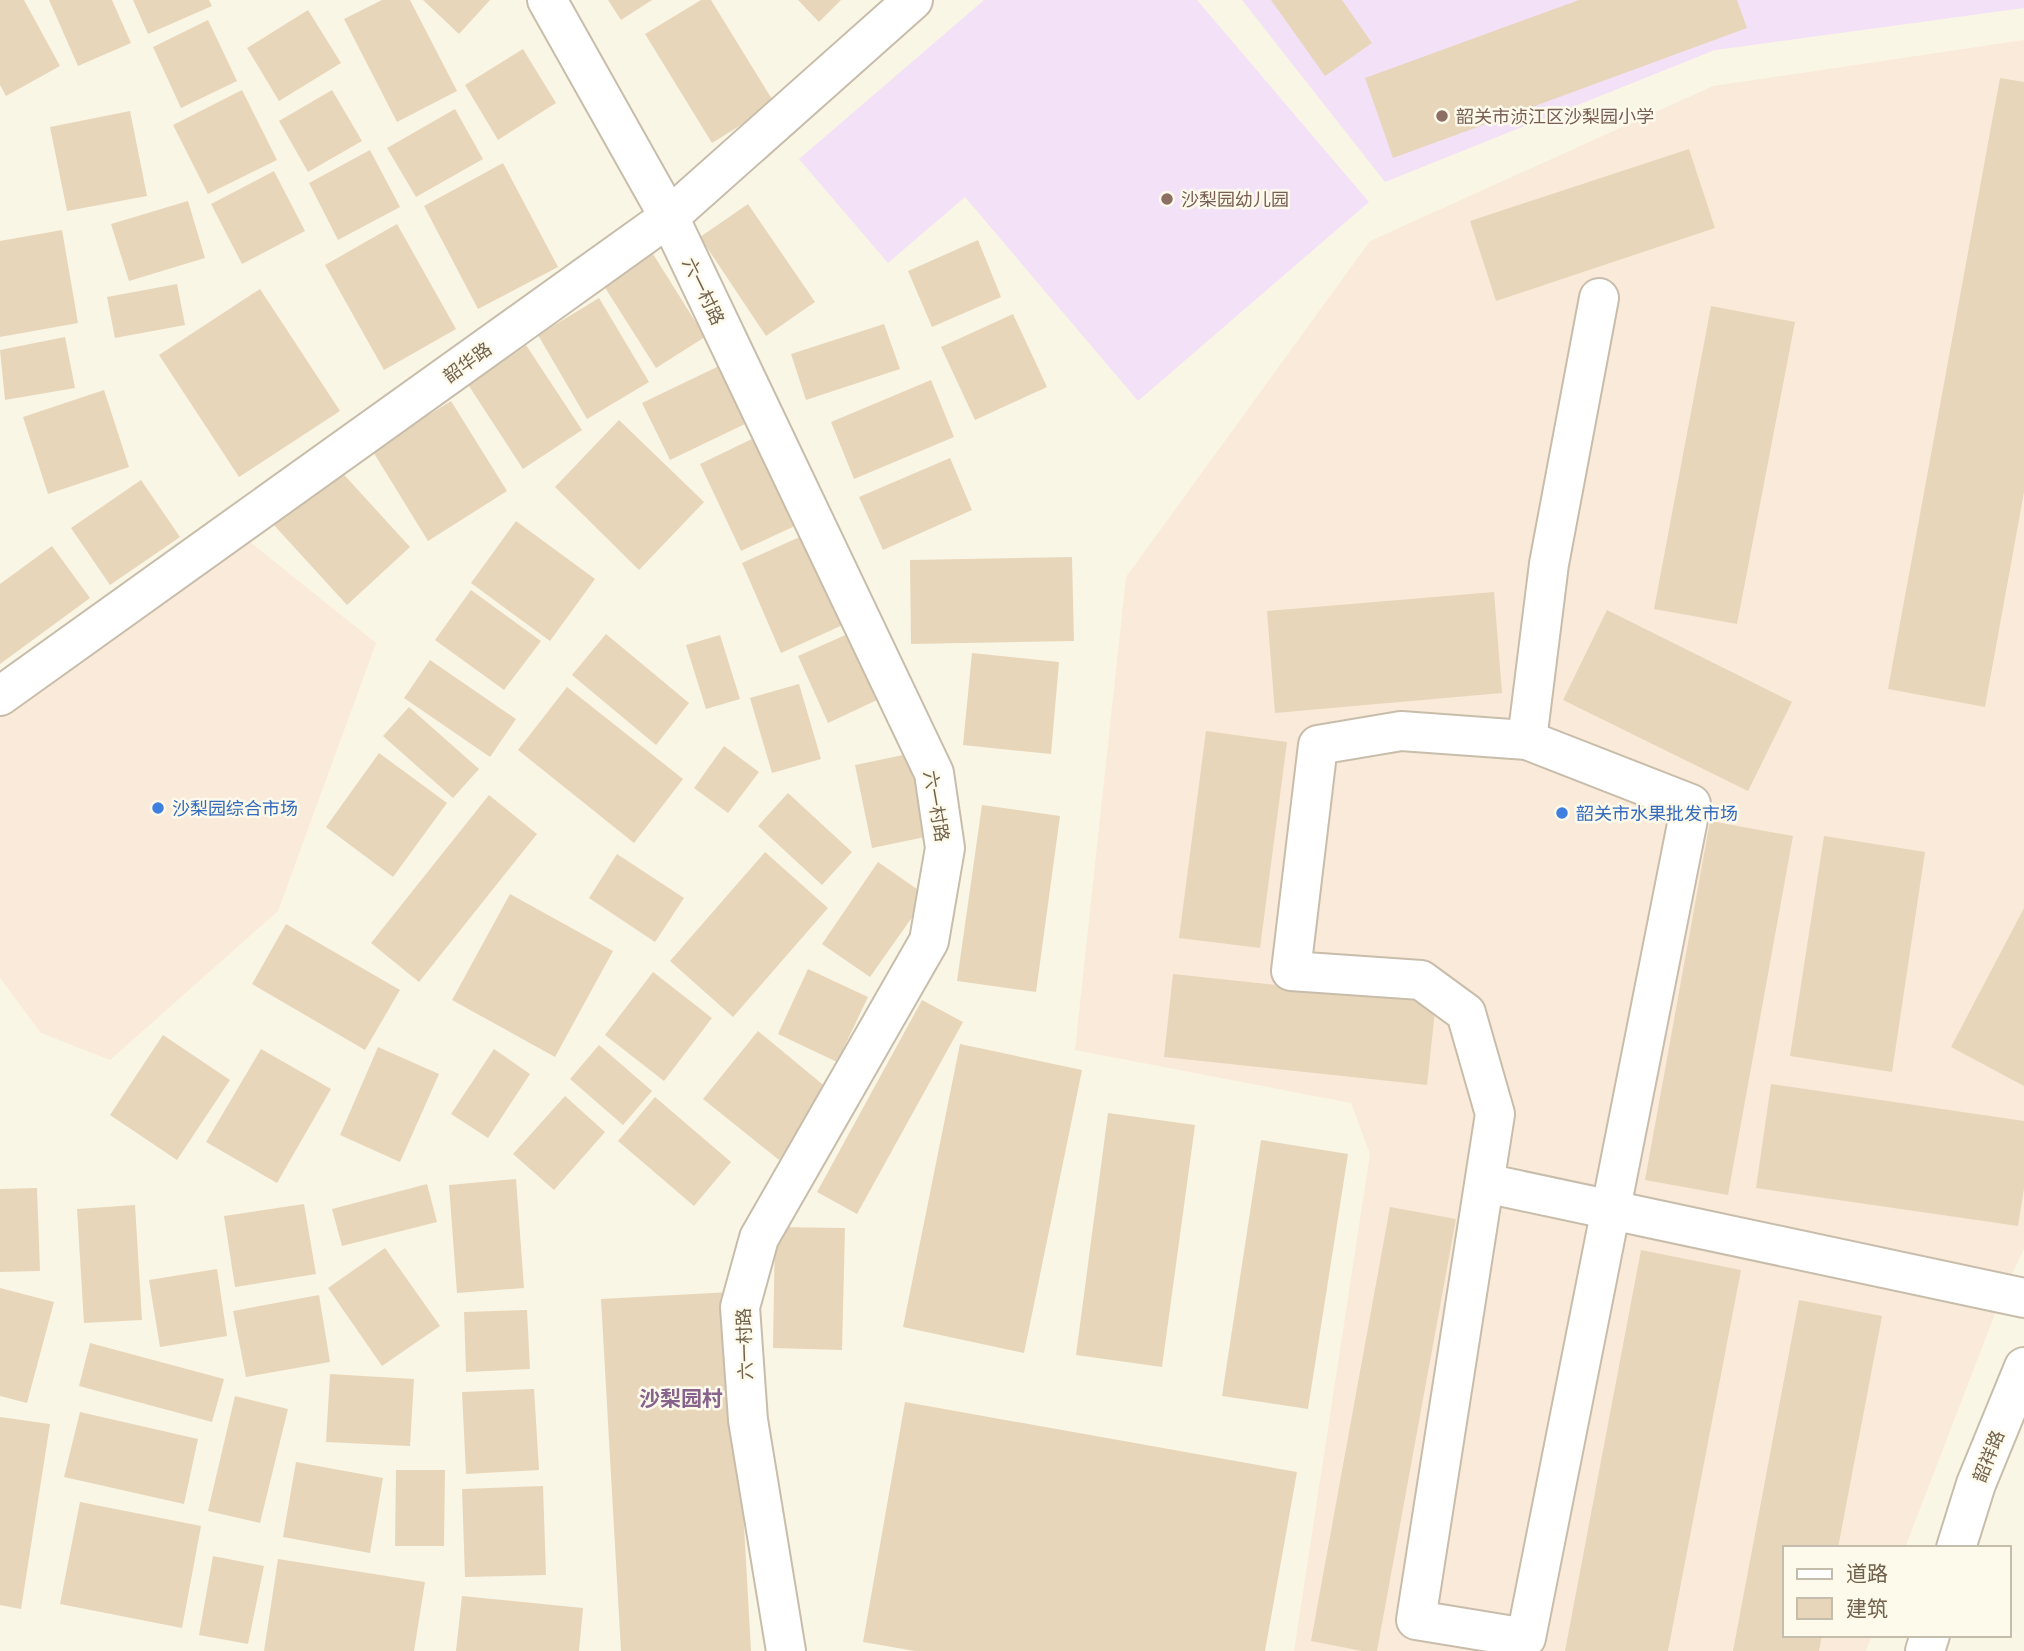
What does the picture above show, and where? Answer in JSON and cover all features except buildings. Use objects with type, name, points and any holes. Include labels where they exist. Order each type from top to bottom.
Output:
[{"type":"street","name":"六一村路","points":[[547,0],[669,217],[934,772],[945,848],[929,941],[759,1238],[740,1307],[748,1420],[786,1651]]},
{"type":"street","name":"韶华路","points":[[0,696],[669,217],[913,0]]},
{"type":"street","points":[[1527,740],[1549,564],[1599,298]]},
{"type":"street","points":[[1401,731],[1527,740],[1690,804],[1527,1638],[1451,1639],[1416,1620],[1495,1114],[1466,1013],[1421,980],[1290,971],[1318,745],[1401,731]]},
{"type":"street","points":[[1485,1183],[2024,1298]]},
{"type":"street","name":"韶祥路","points":[[1957,1546],[1976,1484],[2024,1367]]},
{"type":"shaded area","name":"沙梨园幼儿园","points":[[984,0],[1197,0],[1369,202],[1138,401],[965,197],[888,263],[799,159]]},
{"type":"shaded area","name":"韶关市浈江区沙梨园小学","points":[[1242,0],[2024,0],[2024,8],[1715,50],[1385,182]]},
{"type":"shaded area","name":"韶关市水果批发市场","points":[[2024,40],[2024,1249],[2003,1293],[1906,1546],[1783,1546],[1783,1637],[1871,1637],[1866,1651],[1294,1651],[1370,1154],[1351,1103],[1075,1050],[1126,577],[1370,241],[1713,86]]},
{"type":"shaded area","name":"沙梨园综合市场","points":[[240,534],[376,643],[278,911],[110,1060],[41,1033],[0,978],[0,705]]},
{"type":"place","name":"韶关市浈江区沙梨园小学","points":[[1442,116]]},
{"type":"place","name":"沙梨园幼儿园","points":[[1167,199]]},
{"type":"place","name":"沙梨园综合市场","points":[[158,808]]},
{"type":"place","name":"韶关市水果批发市场","points":[[1562,813]]},
{"type":"district","name":"沙梨园村","points":[[681,1397]]}]
